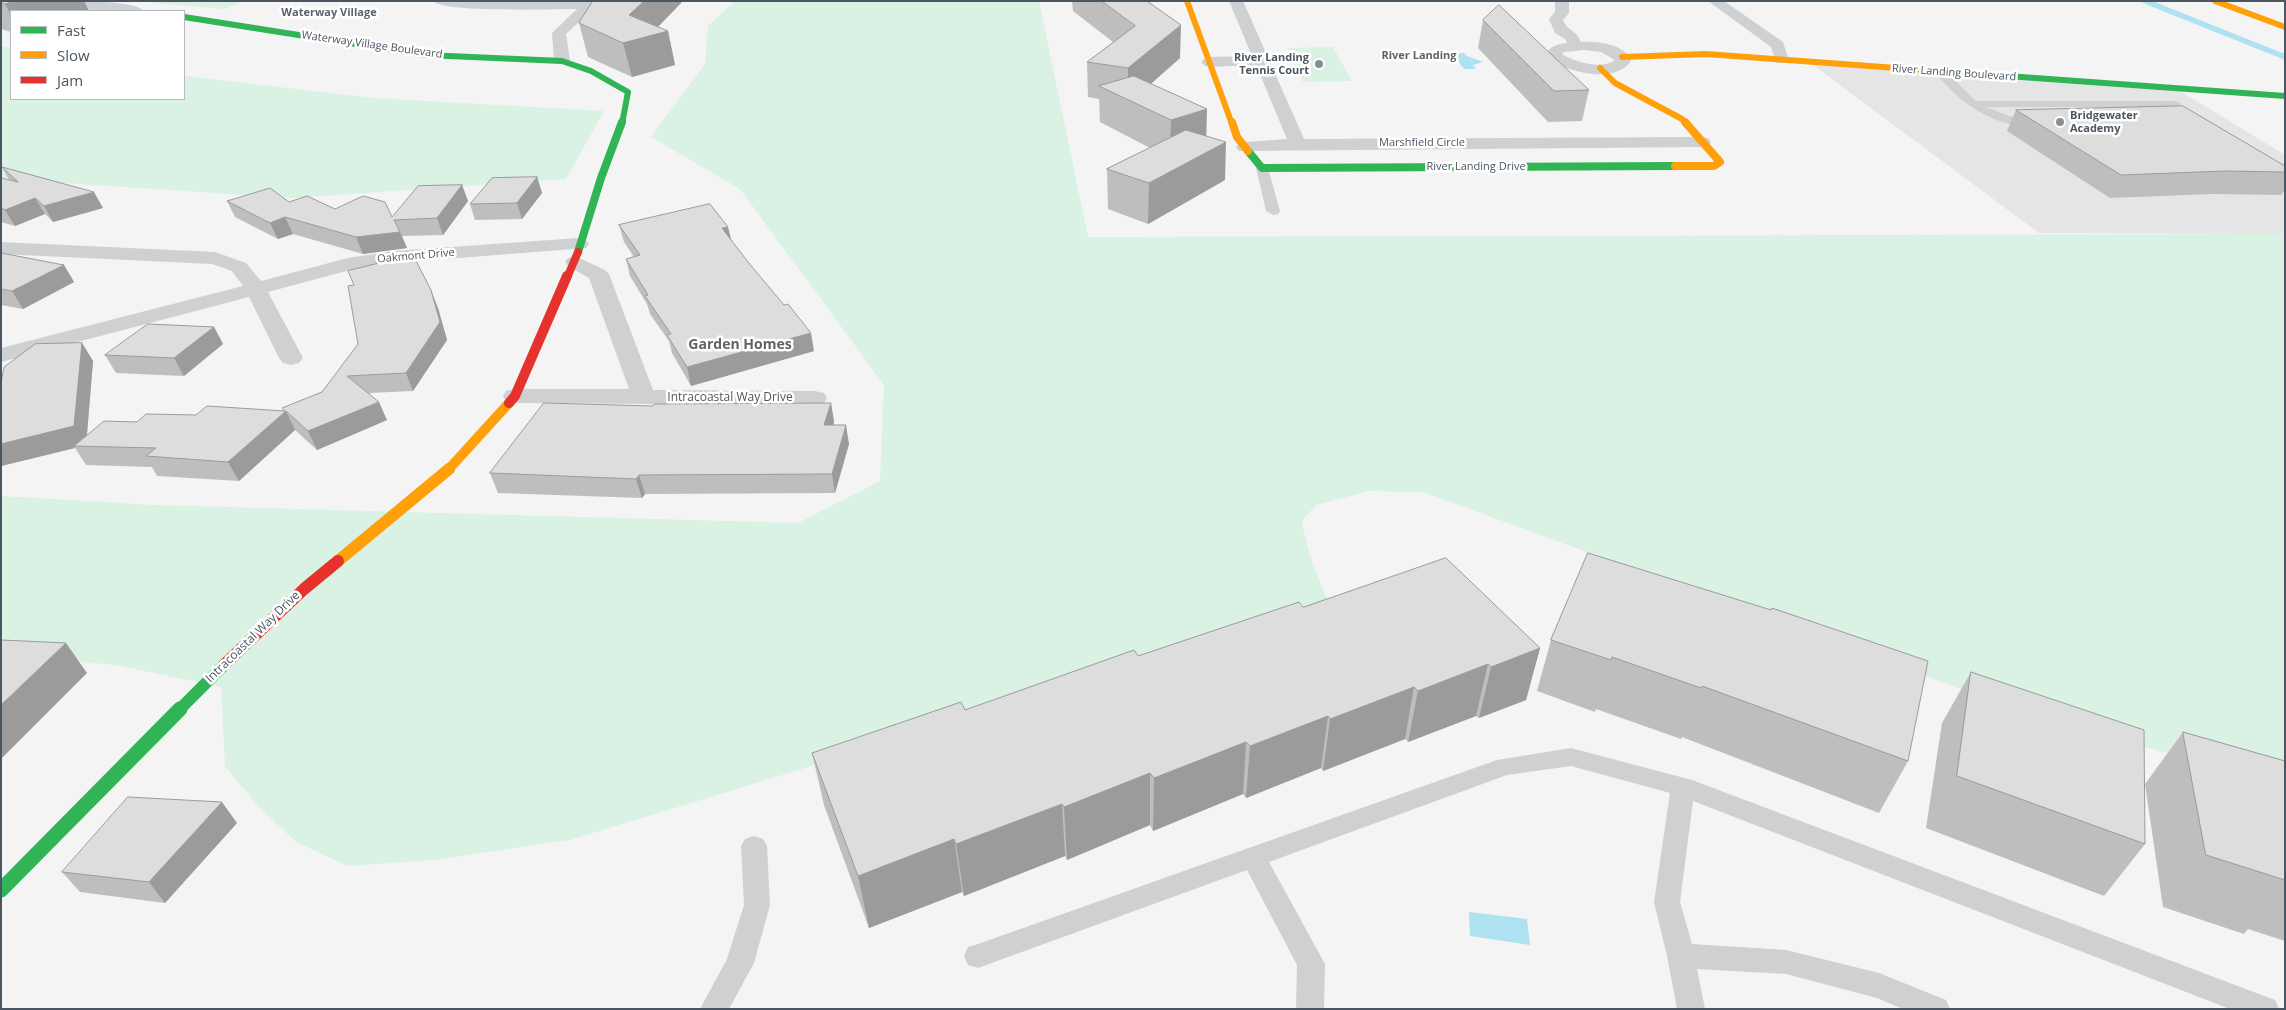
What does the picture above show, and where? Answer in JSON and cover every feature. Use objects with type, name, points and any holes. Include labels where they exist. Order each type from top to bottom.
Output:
[{"type":"street","points":[[75,1],[129,10]]},
{"type":"street","points":[[440,1],[475,5],[608,4]]},
{"type":"street","points":[[1187,1],[1237,137],[1262,168]]},
{"type":"street","points":[[1236,1],[1298,144]]},
{"type":"street","points":[[1715,1],[1778,45],[1781,60]]},
{"type":"street","points":[[2215,1],[2285,27]]},
{"type":"street","points":[[562,61],[559,33],[590,5]]},
{"type":"street","points":[[1562,7],[1556,19],[1560,30],[1576,32],[1622,57],[1621,64],[1600,68],[1571,65],[1554,56],[1554,53],[1576,32]]},
{"type":"street","name":"Waterway Village Boulevard","points":[[185,18],[426,55],[562,61],[591,71],[628,92],[623,121]]},
{"type":"street","name":"River Landing Boulevard","points":[[1622,57],[1706,54],[2285,96]]},
{"type":"street","points":[[1209,62],[1261,60]]},
{"type":"street","name":"River Landing Drive","points":[[1262,168],[1714,166],[1720,162],[1682,119],[1615,83],[1600,68]]},
{"type":"street","name":"Intracoastal Way Drive","points":[[1,890],[222,666],[304,589],[449,469],[516,396],[577,253],[623,121]]},
{"type":"street","name":"Marshfield Circle","points":[[1244,147],[1298,144],[1702,142]]},
{"type":"street","points":[[1,248],[215,258],[239,267],[256,289],[291,358]]},
{"type":"street","points":[[577,253],[598,274],[644,397]]},
{"type":"street","name":"Oakmont Drive","points":[[1,355],[357,262],[394,257],[577,253]]},
{"type":"street","name":"Intracoastal Way Drive","points":[[516,396],[815,398]]},
{"type":"lane","points":[[1940,72],[1957,93],[1994,117],[2023,123],[2052,123]]},
{"type":"lane","points":[[2147,87],[2179,106]]},
{"type":"lane","points":[[1974,104],[2179,106]]},
{"type":"lane","points":[[1262,168],[1273,211]]},
{"type":"lane","points":[[978,956],[1506,766],[1571,757],[1683,787],[2265,1009]]},
{"type":"lane","points":[[1683,787],[1666,902],[1681,956],[1691,1009]]},
{"type":"lane","points":[[714,1009],[740,963],[757,905],[754,846]]},
{"type":"lane","points":[[1253,857],[1311,964],[1310,1009]]},
{"type":"lane","points":[[1681,956],[1786,962],[1879,986],[1936,1009]]},
{"type":"shaded area","name":"Bridgewater Academy","points":[[1809,62],[2177,89],[2285,155],[2285,234],[2039,233]]},
{"type":"green space","points":[[157,1],[243,1],[225,9],[153,3]]},
{"type":"green space","points":[[735,1],[1039,1],[1088,237],[2285,234],[2285,771],[2193,760],[2043,719],[1423,492],[1369,491],[1316,505],[1302,521],[1314,565],[1331,607],[570,840],[433,860],[347,866],[295,841],[257,805],[225,766],[221,687],[115,665],[1,654],[1,496],[155,505],[798,523],[880,481],[884,385],[740,189],[651,137],[705,64],[708,26]]},
{"type":"green space","points":[[1,46],[10,48],[10,100],[185,100],[185,76],[374,98],[604,111],[566,179],[293,198],[1,179]]},
{"type":"green space","name":"River Landing Tennis Court","points":[[1333,47],[1352,81],[1303,82],[1287,48]]},
{"type":"water","points":[[1452,53],[1464,53],[1483,62],[1473,65],[1476,69],[1464,69]]},
{"type":"water","points":[[1469,912],[1527,919],[1530,945],[1470,936]]},
{"type":"building","points":[[1,1],[14,1],[5,4],[1,3]]},
{"type":"building","points":[[593,1],[644,1],[629,15],[668,31],[623,43],[579,23]]},
{"type":"building","points":[[1102,1],[1147,1],[1181,25],[1128,68],[1087,62],[1135,26]]},
{"type":"building","points":[[1499,5],[1589,90],[1554,91],[1483,20]]},
{"type":"building","points":[[1134,76],[1207,109],[1171,120],[1099,86]]},
{"type":"building","points":[[2183,106],[2285,166],[2285,172],[2224,171],[2121,175],[2016,110]]},
{"type":"building","points":[[1186,130],[1226,142],[1149,183],[1107,169]]},
{"type":"building","points":[[2,167],[94,192],[44,206],[35,198],[5,210],[1,208],[1,178],[18,182]]},
{"type":"building","points":[[537,177],[517,203],[470,204],[492,178]]},
{"type":"building","points":[[462,185],[437,218],[394,220],[400,232],[356,237],[285,217],[270,223],[227,201],[270,188],[289,202],[307,196],[335,209],[363,196],[385,202],[392,217],[418,186]]},
{"type":"building","points":[[710,204],[728,227],[722,228],[748,262],[784,305],[788,304],[811,333],[687,367],[667,335],[671,334],[645,296],[648,295],[626,259],[640,255],[619,225]]},
{"type":"building","points":[[1,253],[64,265],[12,291],[1,289]]},
{"type":"building","points":[[413,255],[431,290],[440,322],[406,373],[347,376],[379,402],[308,431],[286,411],[228,462],[146,456],[156,448],[74,446],[104,421],[137,422],[146,414],[196,415],[207,406],[285,411],[282,408],[322,392],[358,344],[348,286],[354,285],[348,271]]},
{"type":"building","points":[[148,324],[214,327],[174,358],[105,355]]},
{"type":"building","points":[[82,343],[74,426],[1,444],[1,383],[4,367],[35,344]]},
{"type":"building","points":[[544,403],[653,406],[654,404],[831,403],[824,425],[846,425],[832,474],[639,475],[636,479],[490,473]]},
{"type":"building","points":[[1588,553],[1771,610],[1772,608],[1928,661],[1908,761],[1702,686],[1701,688],[1612,657],[1611,660],[1551,640]]},
{"type":"building","points":[[1446,558],[1540,648],[1491,667],[1488,664],[1418,691],[1414,687],[1330,719],[1328,716],[1250,746],[1246,742],[1154,778],[1150,773],[1064,807],[1062,804],[956,844],[954,839],[858,876],[812,753],[961,702],[965,710],[1134,650],[1138,656],[1299,602],[1303,607]]},
{"type":"building","points":[[1,640],[66,643],[1,705]]},
{"type":"building","points":[[1971,672],[2144,730],[2145,844],[1957,776]]},
{"type":"building","points":[[2183,732],[2285,761],[2285,880],[2206,855]]},
{"type":"building","points":[[128,797],[222,802],[149,882],[62,872]]},
{"type":"waterway","points":[[2145,1],[2285,57]]},
{"type":"traffic: fast","points":[[185,17],[426,55],[562,61],[591,71],[628,92],[623,121],[601,178],[578,252]]},
{"type":"traffic: fast","points":[[1924,70],[2285,96]]},
{"type":"traffic: fast","points":[[1248,151],[1262,168],[1675,166]]},
{"type":"traffic: fast","points":[[1,890],[226,663]]},
{"type":"traffic: slow","points":[[1187,1],[1237,137],[1248,151]]},
{"type":"traffic: slow","points":[[2215,1],[2285,27]]},
{"type":"traffic: slow","points":[[1622,57],[1706,54],[1924,70]]},
{"type":"traffic: slow","points":[[1600,68],[1615,83],[1682,119],[1720,162],[1714,166],[1675,166]]},
{"type":"traffic: slow","points":[[338,561],[449,469],[509,403]]},
{"type":"traffic: jam","points":[[509,403],[515,396],[578,252]]},
{"type":"traffic: jam","points":[[226,663],[304,589],[338,561]]},
{"type":"place","name":"River Landing Tennis Court","points":[[1319,64]]},
{"type":"place","name":"Bridgewater Academy","points":[[2060,122]]},
{"type":"district","name":"Waterway Village","points":[[329,13]]},
{"type":"district","name":"River Landing","points":[[1419,56]]},
{"type":"district","name":"Garden Homes","points":[[740,345]]}]
